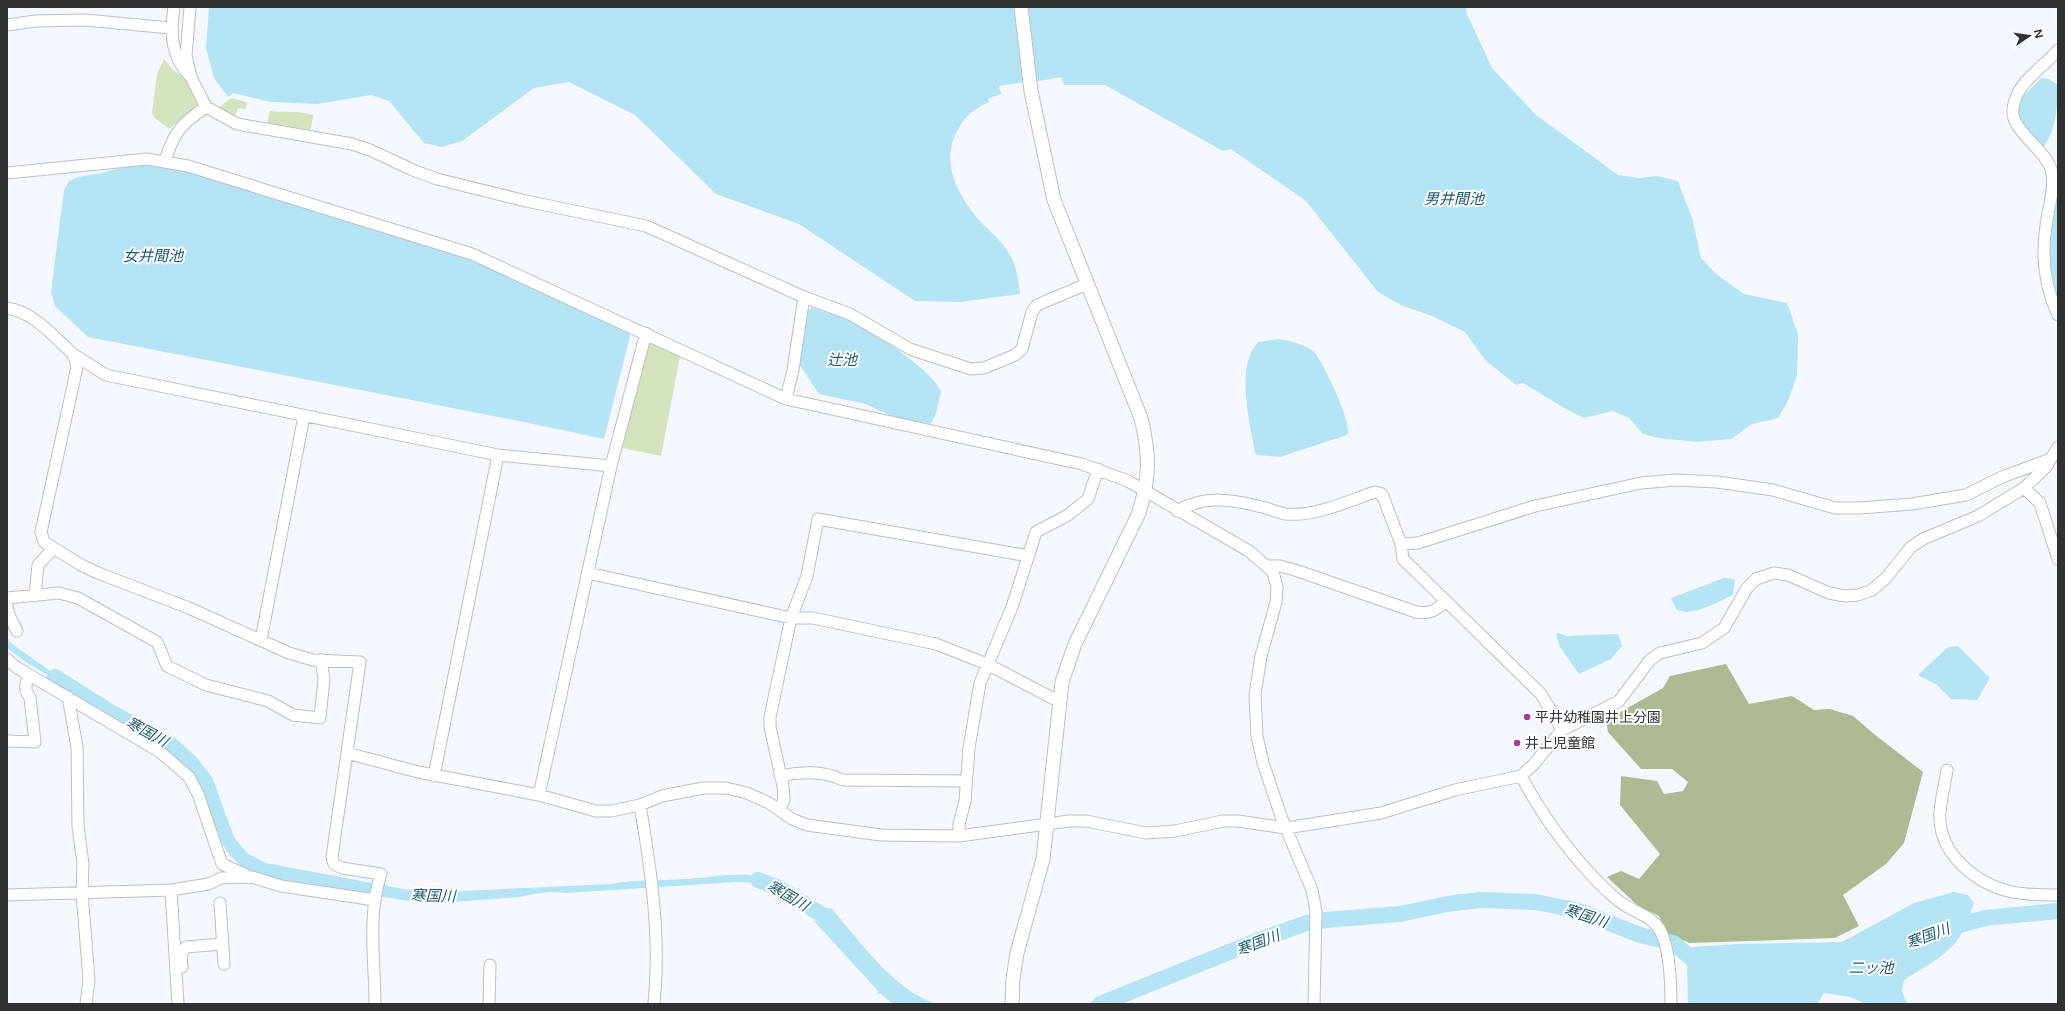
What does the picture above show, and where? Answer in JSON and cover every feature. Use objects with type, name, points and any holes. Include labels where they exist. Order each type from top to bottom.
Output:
[{"type":"street","points":[[174,7],[171,28],[176,58],[182,68],[191,77]]},
{"type":"street","points":[[190,7],[186,56],[191,77],[206,107],[238,124],[352,144],[370,150],[415,172],[437,179],[526,201],[646,226],[804,297],[850,314],[910,349],[971,370],[984,368],[1015,355],[1022,349],[1032,312],[1037,305],[1087,284]]},
{"type":"street","points":[[1012,1004],[1013,979],[1017,953],[1028,910],[1038,884],[1048,824],[1062,682],[1075,644],[1138,515],[1146,493],[1148,458],[1148,444],[1141,418],[1054,200],[1031,91],[1021,7]]},
{"type":"street","points":[[7,25],[36,21],[85,20],[171,28]]},
{"type":"street","points":[[2058,50],[2021,88],[2014,99],[2012,112],[2016,123],[2045,157],[2051,169],[2052,195],[2046,226],[2043,254],[2048,289],[2058,315]]},
{"type":"street","points":[[166,162],[171,144],[180,127],[206,107]]},
{"type":"street","points":[[7,173],[147,160],[188,166],[472,254],[646,333],[786,399],[1082,464],[1098,469],[1128,482],[1249,551],[1268,566],[1273,572],[1277,587],[1277,594],[1257,674],[1255,715],[1257,736],[1263,763],[1286,828],[1312,890],[1316,911],[1314,1004]]},
{"type":"street","points":[[786,399],[793,370],[804,297]]},
{"type":"street","points":[[7,308],[20,310],[30,315],[73,354],[106,375],[498,456],[611,466]]},
{"type":"street","points":[[539,795],[611,466],[646,333]]},
{"type":"street","points":[[73,354],[77,366],[41,532],[44,542],[53,549],[98,573],[182,605],[302,658],[360,662],[332,857],[334,864],[342,868],[381,874],[375,900],[372,937],[375,965],[375,1004]]},
{"type":"street","points":[[261,640],[304,416]]},
{"type":"street","points":[[347,753],[434,776],[539,795],[596,811],[611,811],[640,805],[669,794],[704,788],[726,788],[747,793],[769,803],[792,819],[807,825],[835,830],[881,834],[959,836],[1048,824],[1086,821],[1146,833],[1175,831],[1223,822],[1238,821],[1286,828],[1381,813],[1455,790],[1521,776],[1533,765],[1562,730],[1619,701],[1650,660],[1660,653],[1702,643],[1724,628],[1747,588],[1756,579],[1774,573],[1788,575],[1829,593],[1845,596],[1865,593],[1872,590],[1886,578],[1911,547],[1923,539],[1978,516],[2024,488],[2046,467],[2058,448]]},
{"type":"street","points":[[434,776],[498,456]]},
{"type":"street","points":[[1401,544],[1418,543],[1534,506],[1641,483],[1676,480],[1717,482],[1773,490],[1835,508],[1860,508],[1912,504],[1966,495],[2002,477],[2051,460]]},
{"type":"street","points":[[959,836],[959,824],[965,802],[969,748],[980,683],[1012,607],[1036,532],[1068,515],[1088,498],[1098,469]]},
{"type":"street","points":[[2024,488],[2040,503],[2058,559]]},
{"type":"street","points":[[1177,511],[1191,503],[1211,500],[1226,500],[1286,514],[1299,514],[1314,512],[1375,492],[1382,494],[1401,544],[1403,559],[1540,694],[1562,730]]},
{"type":"street","points":[[779,810],[784,800],[770,727],[770,717],[791,618],[807,576],[818,519],[1029,556]]},
{"type":"street","points":[[35,596],[38,565],[53,549]]},
{"type":"street","points":[[1268,566],[1280,566],[1287,568],[1416,612],[1427,614],[1435,611],[1445,602]]},
{"type":"street","points":[[588,572],[791,618],[818,619],[936,644],[987,664],[1060,702]]},
{"type":"street","points":[[7,598],[59,593],[78,598],[157,642],[166,666],[206,685],[268,701],[293,715],[320,718],[324,679],[322,660]]},
{"type":"street","points":[[7,606],[9,615],[17,631]]},
{"type":"street","points":[[7,659],[30,676],[160,752],[189,777],[198,794],[222,864],[233,870],[281,886],[375,900]]},
{"type":"street","points":[[7,741],[35,742],[30,698],[26,691],[26,683],[30,676]]},
{"type":"street","points":[[68,697],[78,748],[78,820],[83,864],[82,893],[89,980],[86,1004]]},
{"type":"street","points":[[1947,770],[1940,813],[1942,834],[1951,853],[1965,870],[2011,892],[2035,895],[2058,895]]},
{"type":"street","points":[[780,776],[796,772],[833,775],[843,780],[966,781]]},
{"type":"street","points":[[1521,776],[1533,799],[1570,850],[1621,903],[1650,918],[1656,925],[1661,933],[1668,964],[1671,1004]]},
{"type":"street","points":[[640,805],[650,873],[658,962],[654,1004]]},
{"type":"street","points":[[7,895],[171,890],[209,884],[221,878],[252,877]]},
{"type":"street","points":[[171,890],[178,1004]]},
{"type":"street","points":[[220,903],[224,964]]},
{"type":"street","points":[[185,1004],[181,954],[186,947],[222,944]]},
{"type":"street","points":[[489,1004],[490,965]]},
{"type":"green space","points":[[164,59],[173,70],[189,80],[199,101],[197,105],[169,129],[155,118],[152,113],[157,74]]},
{"type":"green space","points":[[231,98],[247,102],[246,109],[238,108],[234,120],[217,109]]},
{"type":"green space","points":[[270,111],[313,115],[310,135],[266,127]]},
{"type":"green space","points":[[647,335],[681,351],[661,456],[622,448]]},
{"type":"green space","points":[[1726,664],[1749,704],[1792,696],[1814,710],[1830,709],[1853,716],[1923,772],[1904,843],[1886,864],[1843,895],[1859,926],[1835,938],[1690,943],[1667,934],[1659,916],[1638,906],[1607,877],[1621,871],[1639,879],[1660,854],[1620,805],[1621,776],[1657,781],[1664,794],[1683,791],[1688,782],[1672,769],[1641,769],[1608,732],[1606,720],[1663,688],[1670,676]]},
{"type":"water","name":"男井間池","points":[[209,7],[1466,7],[1467,14],[1492,68],[1536,115],[1618,175],[1639,178],[1657,176],[1678,181],[1693,221],[1701,258],[1716,274],[1744,294],[1787,303],[1798,334],[1797,376],[1788,401],[1778,418],[1752,424],[1731,439],[1697,442],[1658,438],[1643,434],[1629,418],[1613,411],[1584,418],[1523,383],[1516,385],[1485,360],[1465,332],[1432,316],[1403,306],[1378,292],[1306,201],[1231,149],[1223,151],[1105,85],[1064,85],[1061,77],[999,86],[1001,94],[988,99],[989,102],[967,116],[957,131],[951,149],[950,160],[955,182],[973,213],[1002,243],[1009,253],[1014,263],[1020,294],[960,302],[915,301],[799,224],[716,194],[635,115],[569,82],[534,88],[462,141],[442,147],[424,143],[389,101],[371,95],[317,104],[271,102],[233,93],[228,97],[214,78],[206,48]]},
{"type":"water","points":[[2041,78],[2049,79],[2058,85],[2057,110],[2053,127],[2047,142],[2042,148],[2022,126],[2018,112],[2018,105],[2022,98]]},
{"type":"water","name":"女井間池","points":[[140,162],[169,165],[469,255],[629,330],[630,336],[604,439],[88,337],[55,306],[51,292],[64,190],[69,181],[78,177],[102,173]]},
{"type":"water","points":[[2058,190],[2058,309],[2050,288],[2049,226]]},
{"type":"water","name":"辻池","points":[[812,307],[848,320],[862,327],[916,363],[936,384],[941,392],[936,413],[931,424],[893,417],[866,404],[819,394],[799,364],[807,312]]},
{"type":"water","points":[[1278,339],[1298,343],[1315,353],[1337,394],[1346,420],[1348,430],[1347,435],[1280,457],[1257,455],[1255,453],[1246,395],[1247,365],[1251,352],[1258,342]]},
{"type":"water","points":[[1724,578],[1735,579],[1733,595],[1712,605],[1690,612],[1676,609],[1671,598]]},
{"type":"water","points":[[1558,633],[1567,636],[1618,634],[1622,646],[1611,659],[1579,674],[1560,647],[1556,635]]},
{"type":"water","points":[[7,639],[69,684],[75,691],[24,661],[7,648]]},
{"type":"water","points":[[1958,646],[1990,678],[1977,700],[1951,699],[1937,685],[1918,675],[1948,647]]},
{"type":"water","points":[[212,777],[234,837],[247,853],[266,863],[409,890],[439,892],[611,884],[629,881],[675,880],[739,875],[766,878],[774,882],[777,887],[773,888],[757,883],[738,882],[565,893],[549,892],[521,897],[440,903],[408,901],[268,877],[251,871],[238,863],[228,853],[221,841],[198,784]]},
{"type":"water","name":"二ッ池","points":[[1954,892],[1968,895],[1974,903],[1965,926],[1957,941],[1951,948],[1904,980],[1902,991],[1907,1004],[1866,1004],[1850,997],[1824,993],[1817,1004],[1688,1004],[1687,965],[1692,947],[1738,944],[1842,942],[1914,903]]},
{"type":"water","points":[[828,908],[831,908],[892,977],[921,997],[937,1004],[893,1004],[880,993],[877,995],[878,991],[814,921],[821,918],[829,911]]},
{"type":"water","points":[[1151,981],[1157,982],[1115,1004],[1086,1004]]},
{"type":"waterway","name":"寒国川","points":[[55,677],[112,713],[171,745],[190,762],[205,781],[212,800]]},
{"type":"waterway","name":"寒国川","points":[[758,880],[777,887],[824,916],[838,932]]},
{"type":"waterway","name":"寒国川","points":[[1100,1004],[1259,940],[1307,923],[1400,914],[1453,903],[1481,900],[1535,902],[1576,910],[1640,935],[1673,943],[1706,970]]},
{"type":"waterway","name":"寒国川","points":[[1945,929],[1985,918],[2058,911]]},
{"type":"place","name":"平井幼稚園井上分園","points":[[1527,717]]},
{"type":"place","name":"井上児童館","points":[[1517,743]]}]
